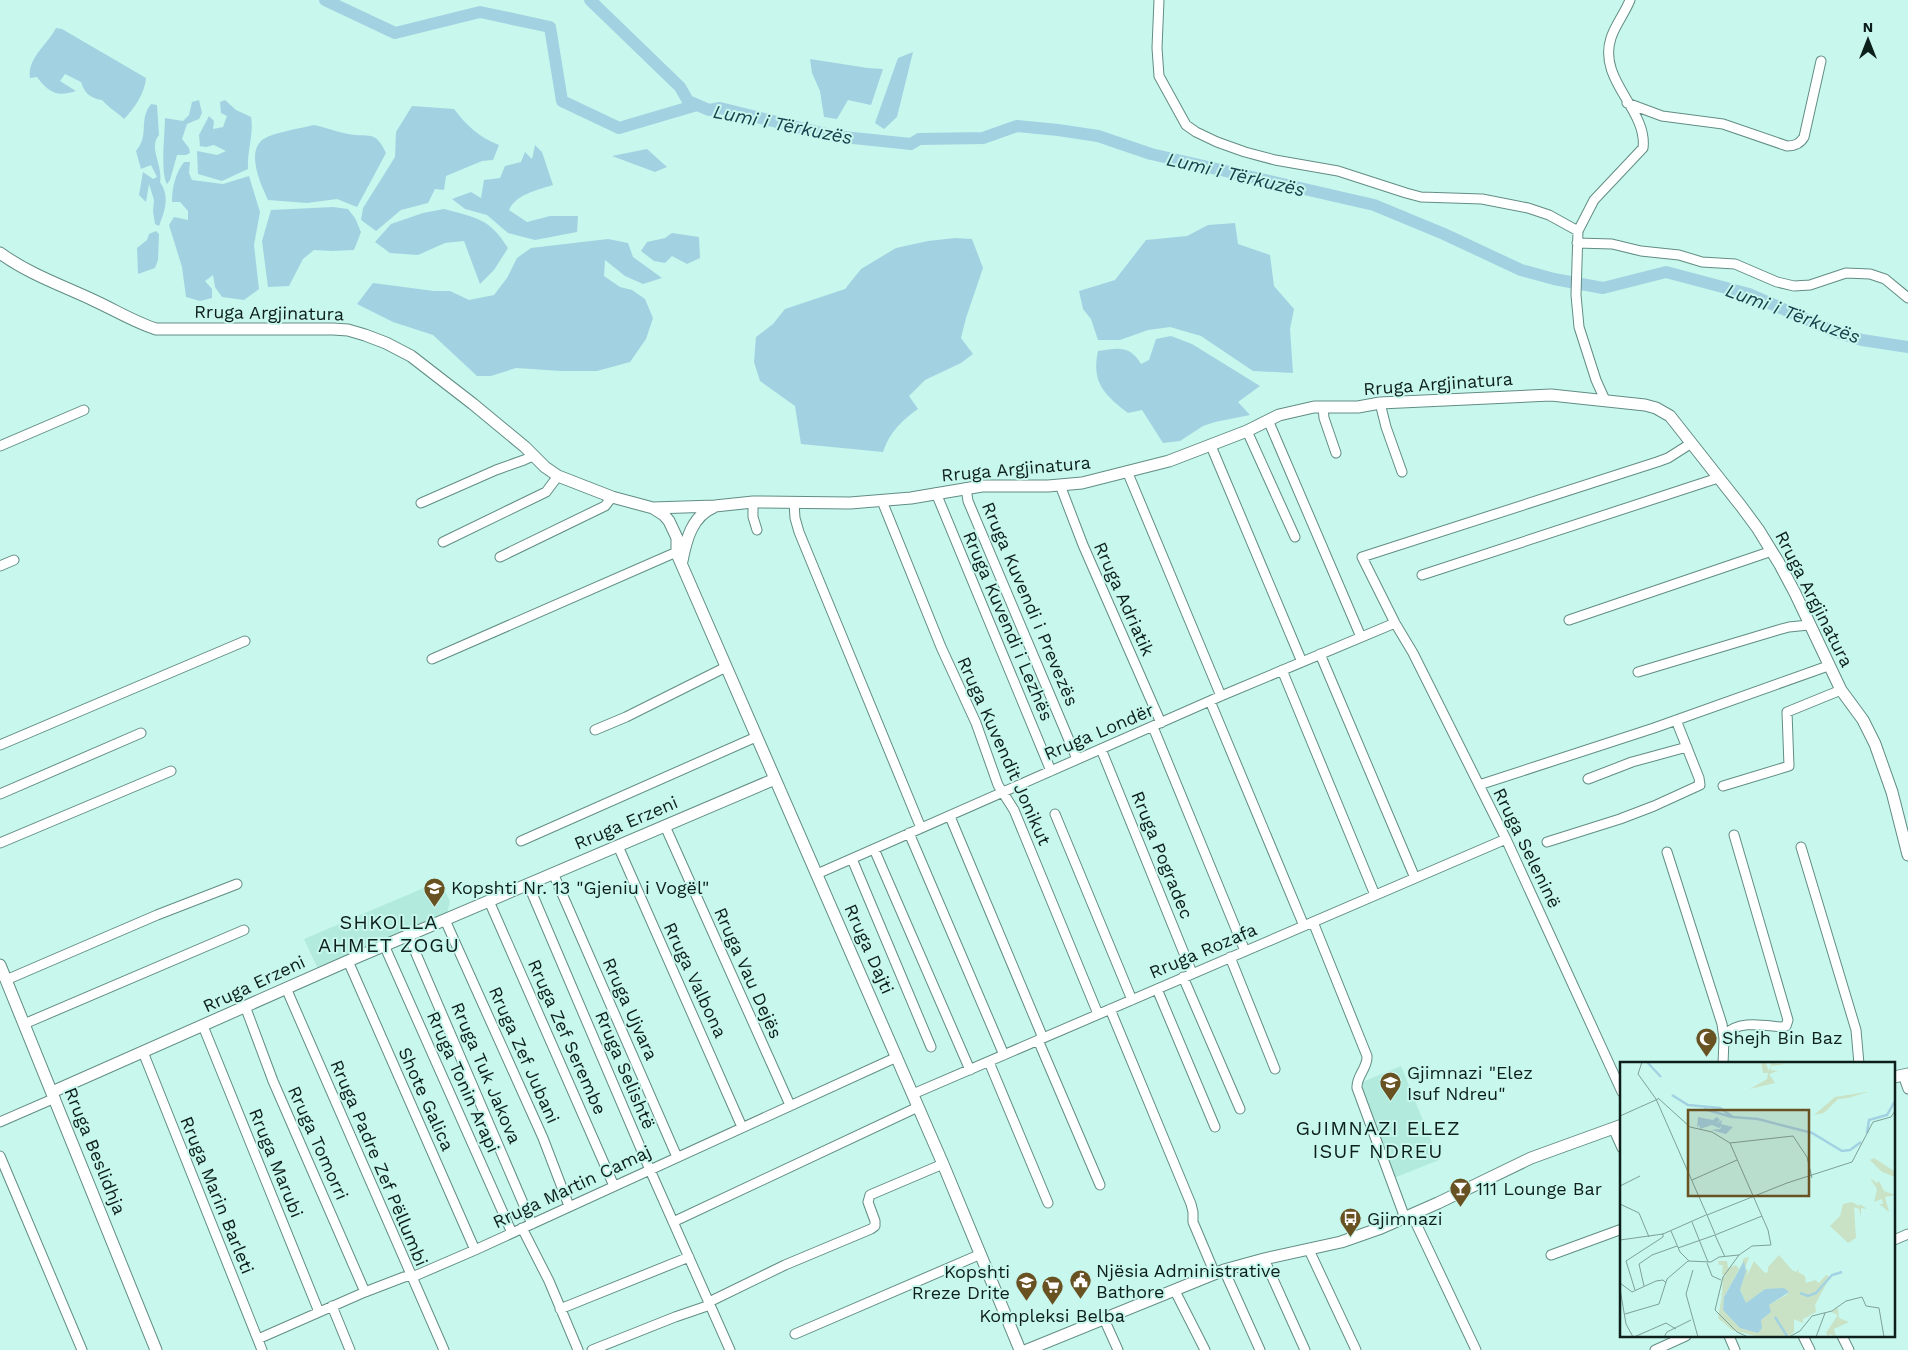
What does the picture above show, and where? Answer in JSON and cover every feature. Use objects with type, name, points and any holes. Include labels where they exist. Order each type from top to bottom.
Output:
[{"type":"street","points":[[1159,0],[1157,48],[1159,76],[1186,125],[1196,132],[1245,152],[1275,160],[1338,171],[1406,193],[1420,196],[1482,199],[1528,208],[1549,215],[1578,231]]},
{"type":"street","points":[[1605,400],[1596,380],[1579,327],[1576,295],[1577,243],[1578,231],[1594,200],[1643,148],[1643,134],[1609,63],[1611,38],[1630,0]]},
{"type":"street","points":[[1627,103],[1662,116],[1723,124],[1787,146],[1794,146],[1801,143],[1804,137],[1821,61]]},
{"type":"street","points":[[1577,243],[1606,243],[1641,251],[1679,255],[1702,262],[1735,264],[1777,282],[1794,286],[1810,285],[1846,272],[1862,272],[1885,279],[1908,298]]},
{"type":"street","name":"Rruga Argjinatura","points":[[0,252],[33,274],[106,305],[141,324],[156,328],[333,329],[348,330],[386,343],[411,356],[480,409],[532,456],[558,476],[612,497],[653,508],[715,506],[754,502],[850,503],[911,498],[995,485],[1060,485],[1100,479],[1169,461],[1247,431],[1268,420],[1299,410],[1323,407],[1358,407],[1380,403],[1534,395],[1645,405],[1664,412],[1676,422],[1690,444],[1741,506],[1772,551],[1795,593],[1828,666],[1841,690],[1863,720],[1875,744],[1892,792],[1908,854]]},
{"type":"street","points":[[1380,403],[1386,427],[1402,472]]},
{"type":"street","points":[[1323,407],[1324,418],[1336,453]]},
{"type":"street","points":[[0,446],[84,410]]},
{"type":"street","points":[[1268,420],[1361,637]]},
{"type":"street","points":[[1247,431],[1295,537]]},
{"type":"street","name":"Rruga Seleninë","points":[[1620,1088],[1506,840],[1413,653],[1394,623],[1362,556],[1657,462],[1668,458],[1690,444]]},
{"type":"street","points":[[1210,446],[1302,662]]},
{"type":"street","points":[[421,503],[532,456]]},
{"type":"street","points":[[1127,472],[1220,696]]},
{"type":"street","points":[[443,542],[546,492],[558,476]]},
{"type":"street","points":[[1422,574],[1718,478]]},
{"type":"street","name":"Rruga Adriatik","points":[[1060,485],[1157,725],[1245,951]]},
{"type":"street","name":"Rruga Kuvendi i Prevezës","points":[[966,488],[968,501],[1078,759]]},
{"type":"street","name":"Rruga Kuvendi i Lezhës","points":[[936,493],[1051,770]]},
{"type":"street","points":[[500,556],[605,506],[612,497]]},
{"type":"street","name":"Rruga Kuvendit Jonikut","points":[[882,500],[941,647],[976,722],[1002,792],[1014,810],[1098,1014]]},
{"type":"street","points":[[754,502],[753,517],[757,530]]},
{"type":"street","points":[[794,502],[795,518],[799,532],[921,828]]},
{"type":"street","points":[[653,508],[664,515],[680,533],[688,532],[706,510],[715,506]]},
{"type":"street","points":[[432,659],[672,554],[679,559],[694,525],[693,513],[682,507],[674,510],[671,513],[671,525]]},
{"type":"street","name":"Rruga Dajti","points":[[671,525],[677,538],[679,559],[982,1254],[1020,1350]]},
{"type":"street","points":[[1569,620],[1772,551]]},
{"type":"street","points":[[0,566],[14,560]]},
{"type":"street","name":"Rruga Londër","points":[[817,874],[1220,696],[1394,623]]},
{"type":"street","points":[[1638,672],[1784,628],[1809,625]]},
{"type":"street","points":[[0,745],[245,641]]},
{"type":"street","points":[[1320,654],[1414,878]]},
{"type":"street","points":[[1479,785],[1676,720],[1828,666]]},
{"type":"street","points":[[595,730],[626,717],[726,668]]},
{"type":"street","points":[[1282,670],[1375,895]]},
{"type":"street","points":[[1723,786],[1789,766],[1787,712],[1841,690]]},
{"type":"street","points":[[1210,701],[1367,1056],[1366,1065],[1358,1078],[1357,1088],[1408,1216],[1476,1350]]},
{"type":"street","points":[[1547,842],[1620,819],[1700,785],[1676,720]]},
{"type":"street","points":[[0,794],[141,734]]},
{"type":"street","points":[[522,841],[756,737]]},
{"type":"street","points":[[1588,778],[1632,762],[1687,748]]},
{"type":"street","name":"Rruga Pogradec","points":[[1101,749],[1192,973]]},
{"type":"street","points":[[0,843],[171,771]]},
{"type":"street","name":"Rruga Erzeni","points":[[53,1095],[143,1052],[348,960],[774,779]]},
{"type":"street","points":[[1055,814],[1132,1000]]},
{"type":"street","points":[[951,819],[1100,1185]]},
{"type":"street","name":"Rruga Vau Dejës","points":[[665,826],[790,1105]]},
{"type":"street","points":[[909,833],[1004,1055]]},
{"type":"street","points":[[1724,1035],[1735,1027],[1753,1024],[1786,1026],[1788,1020],[1734,835]]},
{"type":"street","name":"Rruga Rozafa","points":[[913,1094],[1506,840]]},
{"type":"street","name":"Rruga Valbona","points":[[618,846],[742,1128]]},
{"type":"street","points":[[1801,847],[1856,1030],[1859,1062]]},
{"type":"street","points":[[874,849],[970,1070]]},
{"type":"street","points":[[1667,852],[1700,952],[1724,1035],[1723,1062]]},
{"type":"street","points":[[852,858],[930,1047]]},
{"type":"street","name":"Rruga Ujvara","points":[[552,874],[677,1157]]},
{"type":"street","points":[[6,980],[157,915],[237,884]]},
{"type":"street","name":"Rruga Selishtë","points":[[528,884],[650,1170],[730,1350]]},
{"type":"street","name":"Rruga Zef Serembe","points":[[489,901],[614,1186]]},
{"type":"street","name":"Rruga Zef Jubani","points":[[445,920],[543,1138],[569,1206]]},
{"type":"street","points":[[24,1024],[244,930]]},
{"type":"street","name":"Rruga Tuk Jakova","points":[[408,935],[532,1224]]},
{"type":"street","name":"Rruga Tonin Arapi","points":[[384,945],[512,1233]]},
{"type":"street","points":[[1230,957],[1275,1069]]},
{"type":"street","name":"Shote Galica","points":[[348,960],[475,1250]]},
{"type":"street","name":"Rruga Beslidhja","points":[[0,965],[156,1350]]},
{"type":"street","points":[[1183,977],[1240,1109]]},
{"type":"street","name":"Rruga Padre Zef Pëllumbi","points":[[286,988],[410,1276],[444,1350]]},
{"type":"street","points":[[1157,989],[1215,1127]]},
{"type":"street","name":"Rruga Tomorri","points":[[245,1006],[273,1081],[365,1292]]},
{"type":"street","points":[[1110,1009],[1188,1195],[1194,1212],[1193,1222],[1260,1350]]},
{"type":"street","name":"Rruga Marubi","points":[[203,1026],[320,1312]]},
{"type":"street","name":"Rruga Marin Barleti","points":[[143,1052],[262,1350]]},
{"type":"street","name":"Rruga Martin Camaj","points":[[258,1339],[365,1292],[404,1277],[417,1275],[475,1250],[896,1057]]},
{"type":"street","points":[[989,1062],[1048,1204]]},
{"type":"street","points":[[1902,1076],[1908,1090]]},
{"type":"street","points":[[0,1122],[53,1095]]},
{"type":"street","points":[[673,1222],[918,1107]]},
{"type":"street","points":[[1028,1350],[1219,1272],[1264,1258],[1309,1250],[1362,1235],[1408,1216],[1531,1158],[1617,1126],[1620,1139]]},
{"type":"street","points":[[0,1156],[82,1350]]},
{"type":"street","points":[[592,1350],[710,1304],[785,1265],[871,1229],[875,1226],[876,1221],[868,1202],[870,1195],[943,1164]]},
{"type":"street","points":[[522,1228],[549,1281],[578,1350]]},
{"type":"street","points":[[1551,1255],[1620,1230]]},
{"type":"street","points":[[1896,1239],[1908,1235]]},
{"type":"street","points":[[1309,1250],[1356,1350]]},
{"type":"street","points":[[795,1334],[982,1254]]},
{"type":"street","points":[[560,1309],[689,1257]]},
{"type":"street","points":[[1264,1258],[1305,1350]]},
{"type":"street","points":[[1174,1291],[1205,1350]]},
{"type":"street","points":[[332,1306],[350,1350]]},
{"type":"street","points":[[1104,1319],[1118,1350]]},
{"type":"street","points":[[1730,1338],[1735,1350]]},
{"type":"street","points":[[1804,1338],[1810,1350]]},
{"type":"street","points":[[1843,1338],[1849,1350]]},
{"type":"street","points":[[1655,1350],[1675,1346]]},
{"type":"shaded area","points":[[440,881],[450,901],[447,914],[318,969],[304,939]]},
{"type":"shaded area","points":[[1401,1066],[1439,1160],[1394,1178],[1360,1083]]},
{"type":"water","points":[[56,28],[62,29],[146,78],[144,89],[132,110],[124,119],[102,100],[88,95],[81,82],[65,74],[60,81],[76,91],[64,94],[54,92],[45,87],[37,77],[30,78],[30,71],[35,58]]},
{"type":"water","points":[[913,52],[897,117],[884,129],[875,123],[898,58]]},
{"type":"water","points":[[810,59],[883,69],[871,105],[848,100],[837,119],[824,117],[820,91],[812,73]]},
{"type":"water","points":[[199,100],[202,113],[199,119],[187,124],[182,139],[189,148],[190,153],[177,155],[170,180],[167,184],[163,162],[165,118],[183,121],[189,115],[192,102]]},
{"type":"water","points":[[225,100],[236,110],[251,117],[252,130],[248,169],[222,181],[198,174],[197,151],[217,155],[226,151],[214,145],[200,146],[199,135],[209,116],[214,121],[213,129],[223,127],[227,116],[221,113],[220,102]]},
{"type":"water","points":[[151,104],[157,105],[159,135],[156,140],[155,151],[160,169],[160,182],[166,198],[165,209],[159,226],[155,224],[154,200],[149,184],[146,202],[139,195],[143,172],[153,179],[157,177],[151,165],[141,169],[136,151],[142,139],[145,116]]},
{"type":"water","points":[[412,106],[454,109],[474,130],[486,139],[499,145],[493,160],[482,161],[446,176],[444,190],[435,189],[428,203],[401,210],[376,231],[361,220],[363,208],[395,157],[396,132]]},
{"type":"water","points":[[314,125],[348,134],[375,137],[382,145],[386,153],[357,207],[337,199],[307,203],[268,200],[255,162],[257,147],[265,138]]},
{"type":"water","points":[[535,145],[542,152],[553,185],[522,196],[509,210],[527,222],[550,216],[578,216],[577,232],[535,240],[508,233],[487,215],[465,209],[452,199],[471,192],[481,198],[484,180],[500,178],[505,166],[521,162],[525,152],[532,159]]},
{"type":"water","points":[[647,149],[667,167],[655,172],[612,156]]},
{"type":"water","points":[[184,162],[190,162],[189,173],[192,180],[223,184],[249,176],[260,212],[254,245],[259,289],[244,300],[222,297],[215,287],[213,275],[205,281],[212,289],[212,298],[200,301],[186,297],[182,267],[169,225],[174,217],[188,220],[188,211],[180,202],[172,202],[178,171]]},
{"type":"water","points":[[333,207],[348,209],[355,218],[361,232],[354,250],[314,250],[303,259],[289,286],[268,287],[262,241],[271,210]]},
{"type":"water","points":[[444,209],[474,217],[488,225],[508,248],[494,270],[480,284],[464,241],[445,243],[418,255],[390,253],[375,242],[391,224],[423,213]]},
{"type":"water","points":[[1235,223],[1238,244],[1270,255],[1274,286],[1294,309],[1290,329],[1293,373],[1253,371],[1201,336],[1170,327],[1148,330],[1120,340],[1098,340],[1091,319],[1083,309],[1079,291],[1115,280],[1146,240],[1187,236],[1208,225]]},
{"type":"water","points":[[156,231],[159,234],[158,260],[155,268],[138,274],[137,248],[147,240],[149,234]]},
{"type":"water","points":[[672,233],[699,237],[700,258],[687,264],[672,256],[665,263],[654,261],[641,251],[647,242],[665,238]]},
{"type":"water","points":[[955,238],[972,239],[983,268],[961,338],[973,354],[961,363],[925,380],[909,396],[918,409],[897,427],[883,452],[801,444],[795,406],[760,381],[754,362],[756,337],[773,324],[785,309],[845,289],[861,269],[896,248],[928,241]]},
{"type":"water","points":[[608,239],[628,243],[633,257],[662,278],[643,284],[625,276],[605,260],[604,276],[620,287],[632,290],[645,299],[653,318],[646,339],[630,362],[597,371],[516,368],[491,376],[477,376],[433,335],[393,322],[357,304],[373,283],[434,291],[450,291],[469,300],[494,295],[507,278],[517,258],[531,248]]},
{"type":"water","points":[[1171,336],[1192,344],[1260,386],[1238,402],[1250,415],[1215,422],[1203,426],[1180,441],[1163,443],[1142,410],[1128,413],[1107,394],[1098,380],[1096,372],[1098,351],[1123,349],[1137,358],[1141,364],[1149,360],[1156,339]]},
{"type":"waterway","points":[[325,0],[395,33],[480,12],[550,27],[562,101],[619,128],[697,105]]},
{"type":"waterway","name":"Lumi i Tërkuzës","points":[[590,0],[680,87],[688,101],[709,110],[720,108],[834,136],[911,144],[919,139],[983,138],[1017,126],[1098,136],[1151,154],[1374,205],[1444,234],[1521,270],[1554,279],[1603,288],[1666,272],[1749,294],[1833,331],[1862,340],[1908,347]]},
{"type":"place","name":"Kopshti Nr. 13 \"Gjeniu i Vogël\"","points":[[435,907]]},
{"type":"place","name":"Shejh Bin Baz","points":[[1706,1057]]},
{"type":"place","name":"Gjimnazi \"Elez Isuf Ndreu\"","points":[[1391,1102]]},
{"type":"place","name":"111 Lounge Bar","points":[[1460,1208]]},
{"type":"place","name":"Gjimnazi","points":[[1351,1238]]},
{"type":"place","name":"Njësia Administrative Bathore","points":[[1080,1300]]},
{"type":"place","name":"Kopshti Rreze Drite","points":[[1026,1301]]},
{"type":"place","name":"Kompleksi Belba","points":[[1052,1305]]},
{"type":"district","name":"SHKOLLA AHMET ZOGU","points":[[389,934]]},
{"type":"district","name":"GJIMNAZI ELEZ ISUF NDREU","points":[[1378,1140]]}]
